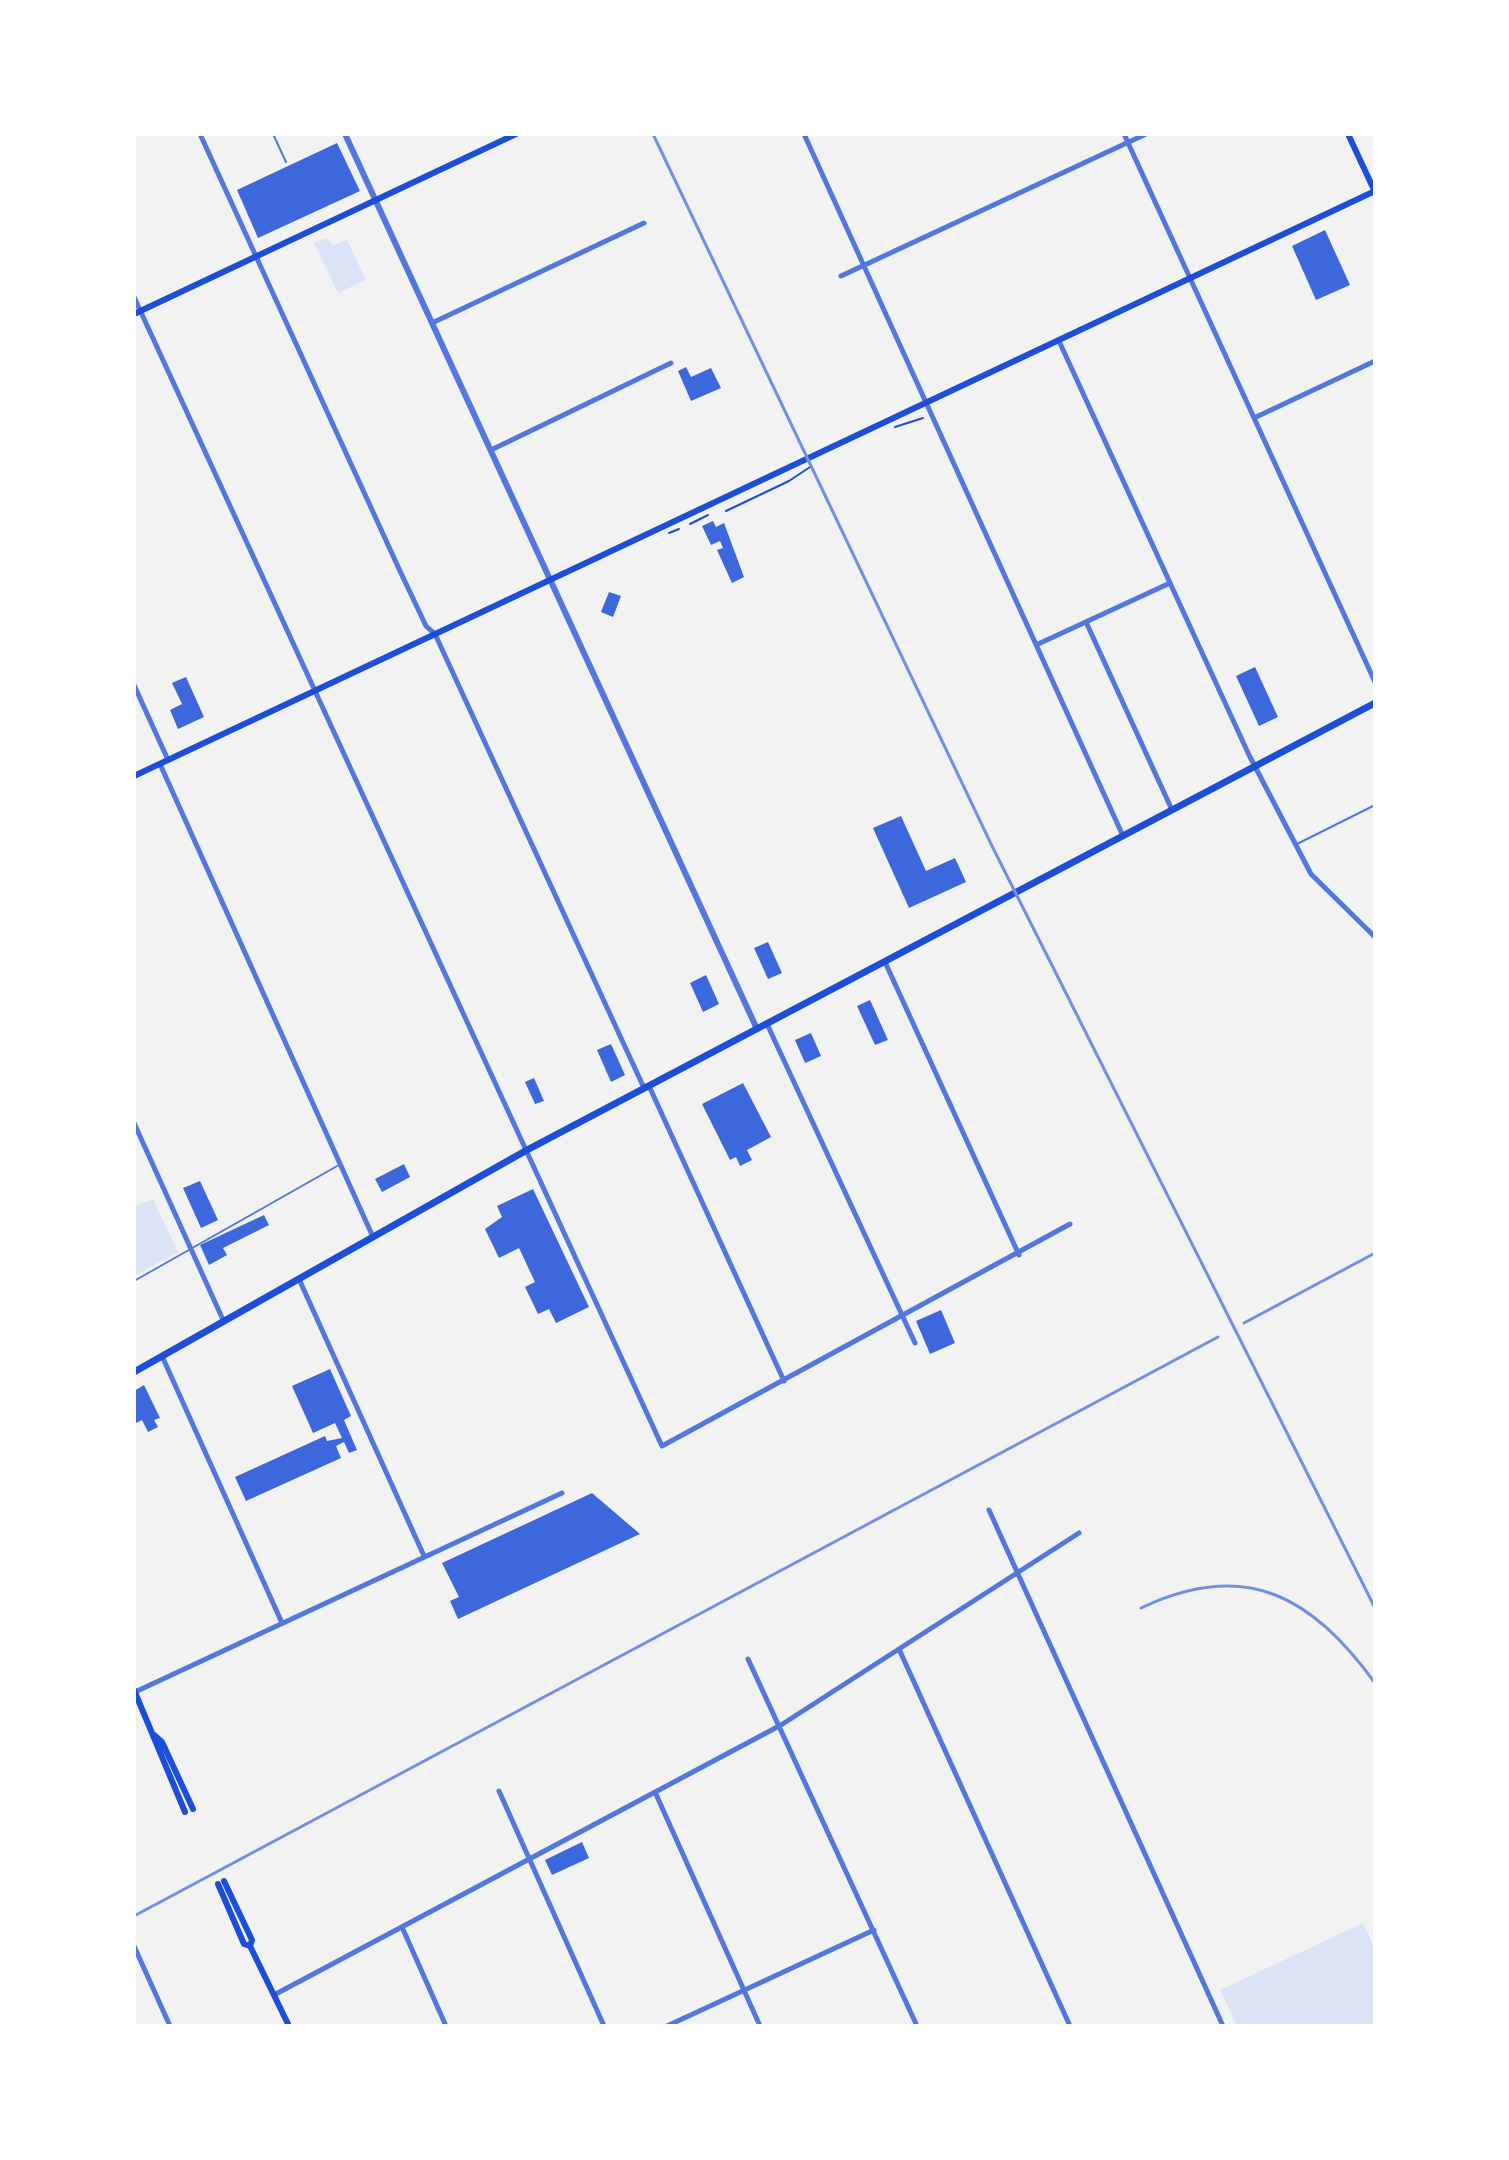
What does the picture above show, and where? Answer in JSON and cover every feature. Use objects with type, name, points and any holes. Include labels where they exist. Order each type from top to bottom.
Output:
[{"type":"main road","points":[[138,312],[516,134]]},
{"type":"main road","points":[[134,776],[1375,192],[1348,134]]},
{"type":"main road","points":[[134,1372],[527,1150],[1375,703]]},
{"type":"main road","points":[[134,1691],[189,1811]]},
{"type":"main road","points":[[221,1882],[252,1940],[250,1946],[289,2026]]},
{"type":"street","points":[[200,134],[426,626],[435,634],[784,1381]]},
{"type":"street","points":[[345,134],[757,1029]]},
{"type":"street","points":[[804,134],[1123,836]]},
{"type":"street","points":[[1124,134],[1375,682]]},
{"type":"street","points":[[841,276],[1146,134]]},
{"type":"street","points":[[432,323],[644,223]]},
{"type":"street","points":[[134,297],[138,312],[316,690],[662,1446],[1019,1255],[1070,1224]]},
{"type":"street","points":[[1059,341],[1254,766],[1311,874],[1375,937]]},
{"type":"street","points":[[1254,418],[1375,361]]},
{"type":"street","points":[[491,450],[671,363]]},
{"type":"street","points":[[1036,645],[1170,583]]},
{"type":"street","points":[[1086,622],[1172,810]]},
{"type":"street","points":[[134,685],[168,760]]},
{"type":"street","points":[[160,764],[374,1238]]},
{"type":"street","points":[[885,962],[1019,1255]]},
{"type":"street","points":[[767,1024],[915,1343]]},
{"type":"street","points":[[134,1123],[224,1322]]},
{"type":"street","points":[[299,1279],[424,1556]]},
{"type":"street","points":[[162,1356],[282,1623]]},
{"type":"street","points":[[134,1691],[562,1493]]},
{"type":"street","points":[[989,1510],[1223,2026]]},
{"type":"street","points":[[274,1995],[781,1725],[1079,1533]]},
{"type":"street","points":[[899,1649],[1070,2026]]},
{"type":"street","points":[[748,1659],[917,2026]]},
{"type":"street","points":[[499,1791],[604,2026]]},
{"type":"street","points":[[655,1792],[760,2026]]},
{"type":"street","points":[[402,1927],[446,2026]]},
{"type":"street","points":[[667,2026],[874,1930]]},
{"type":"street","points":[[134,1946],[170,2026]]},
{"type":"lane","points":[[273,134],[286,162]]},
{"type":"lane","points":[[1296,844],[1375,805]]},
{"type":"lane","points":[[134,1281],[340,1165]]},
{"type":"path","points":[[726,511],[789,481],[816,463]]},
{"type":"path","points":[[690,524],[708,515]]},
{"type":"shaded area","points":[[326,238],[333,245],[347,240],[366,280],[338,293],[314,243]]},
{"type":"shaded area","points":[[153,1199],[178,1252],[134,1276],[134,1207]]},
{"type":"shaded area","points":[[1363,1923],[1375,1949],[1375,2026],[1237,2026],[1220,1990]]},
{"type":"building","points":[[337,143],[360,191],[258,238],[237,190]]},
{"type":"building","points":[[1325,230],[1350,285],[1316,300],[1292,246]]},
{"type":"building","points":[[686,367],[691,377],[711,368],[721,388],[691,401],[678,371]]},
{"type":"building","points":[[713,521],[716,527],[724,523],[744,577],[732,583],[717,550],[723,548],[720,541],[711,545],[702,526]]},
{"type":"building","points":[[609,592],[621,596],[613,617],[601,612]]},
{"type":"building","points":[[1255,667],[1278,717],[1259,726],[1236,676]]},
{"type":"building","points":[[186,677],[204,717],[178,729],[170,710],[182,704],[172,683]]},
{"type":"building","points":[[901,816],[926,871],[955,858],[966,882],[909,908],[873,828]]},
{"type":"building","points":[[768,942],[782,973],[768,979],[754,948]]},
{"type":"building","points":[[706,975],[719,1004],[703,1012],[690,983]]},
{"type":"building","points":[[870,1000],[888,1040],[875,1045],[857,1006]]},
{"type":"building","points":[[811,1033],[821,1056],[805,1063],[795,1040]]},
{"type":"building","points":[[611,1044],[625,1075],[611,1082],[597,1050]]},
{"type":"building","points":[[534,1078],[544,1101],[535,1104],[525,1082]]},
{"type":"building","points":[[743,1083],[771,1137],[747,1150],[752,1160],[740,1166],[736,1157],[730,1160],[702,1104]]},
{"type":"building","points":[[404,1164],[410,1177],[382,1192],[375,1179]]},
{"type":"building","points":[[200,1181],[218,1220],[201,1228],[183,1188]]},
{"type":"building","points":[[533,1189],[589,1307],[556,1323],[549,1309],[538,1314],[525,1287],[535,1282],[519,1248],[499,1258],[485,1229],[502,1217],[497,1206]]},
{"type":"building","points":[[264,1215],[269,1225],[223,1248],[227,1255],[209,1265],[200,1245]]},
{"type":"building","points":[[941,1310],[955,1343],[930,1354],[916,1321]]},
{"type":"building","points":[[330,1369],[351,1416],[344,1420],[357,1450],[349,1453],[344,1442],[336,1446],[341,1458],[246,1501],[235,1477],[325,1436],[327,1441],[342,1438],[335,1423],[313,1433],[292,1386]]},
{"type":"building","points":[[144,1385],[160,1418],[154,1420],[158,1427],[148,1432],[142,1420],[134,1424],[134,1391]]},
{"type":"building","points":[[592,1493],[640,1534],[458,1619],[450,1601],[459,1597],[442,1563]]},
{"type":"building","points":[[582,1842],[589,1858],[552,1875],[545,1860]]},
{"type":"railway","points":[[653,134],[992,846],[1375,1608]]},
{"type":"railway","points":[[1244,1323],[1375,1253]]},
{"type":"railway","points":[[134,1916],[1218,1337]]},
{"type":"railway","points":[[1141,1608],[1179,1593],[1213,1587],[1245,1587],[1274,1594],[1301,1608],[1327,1628],[1375,1683]]}]
